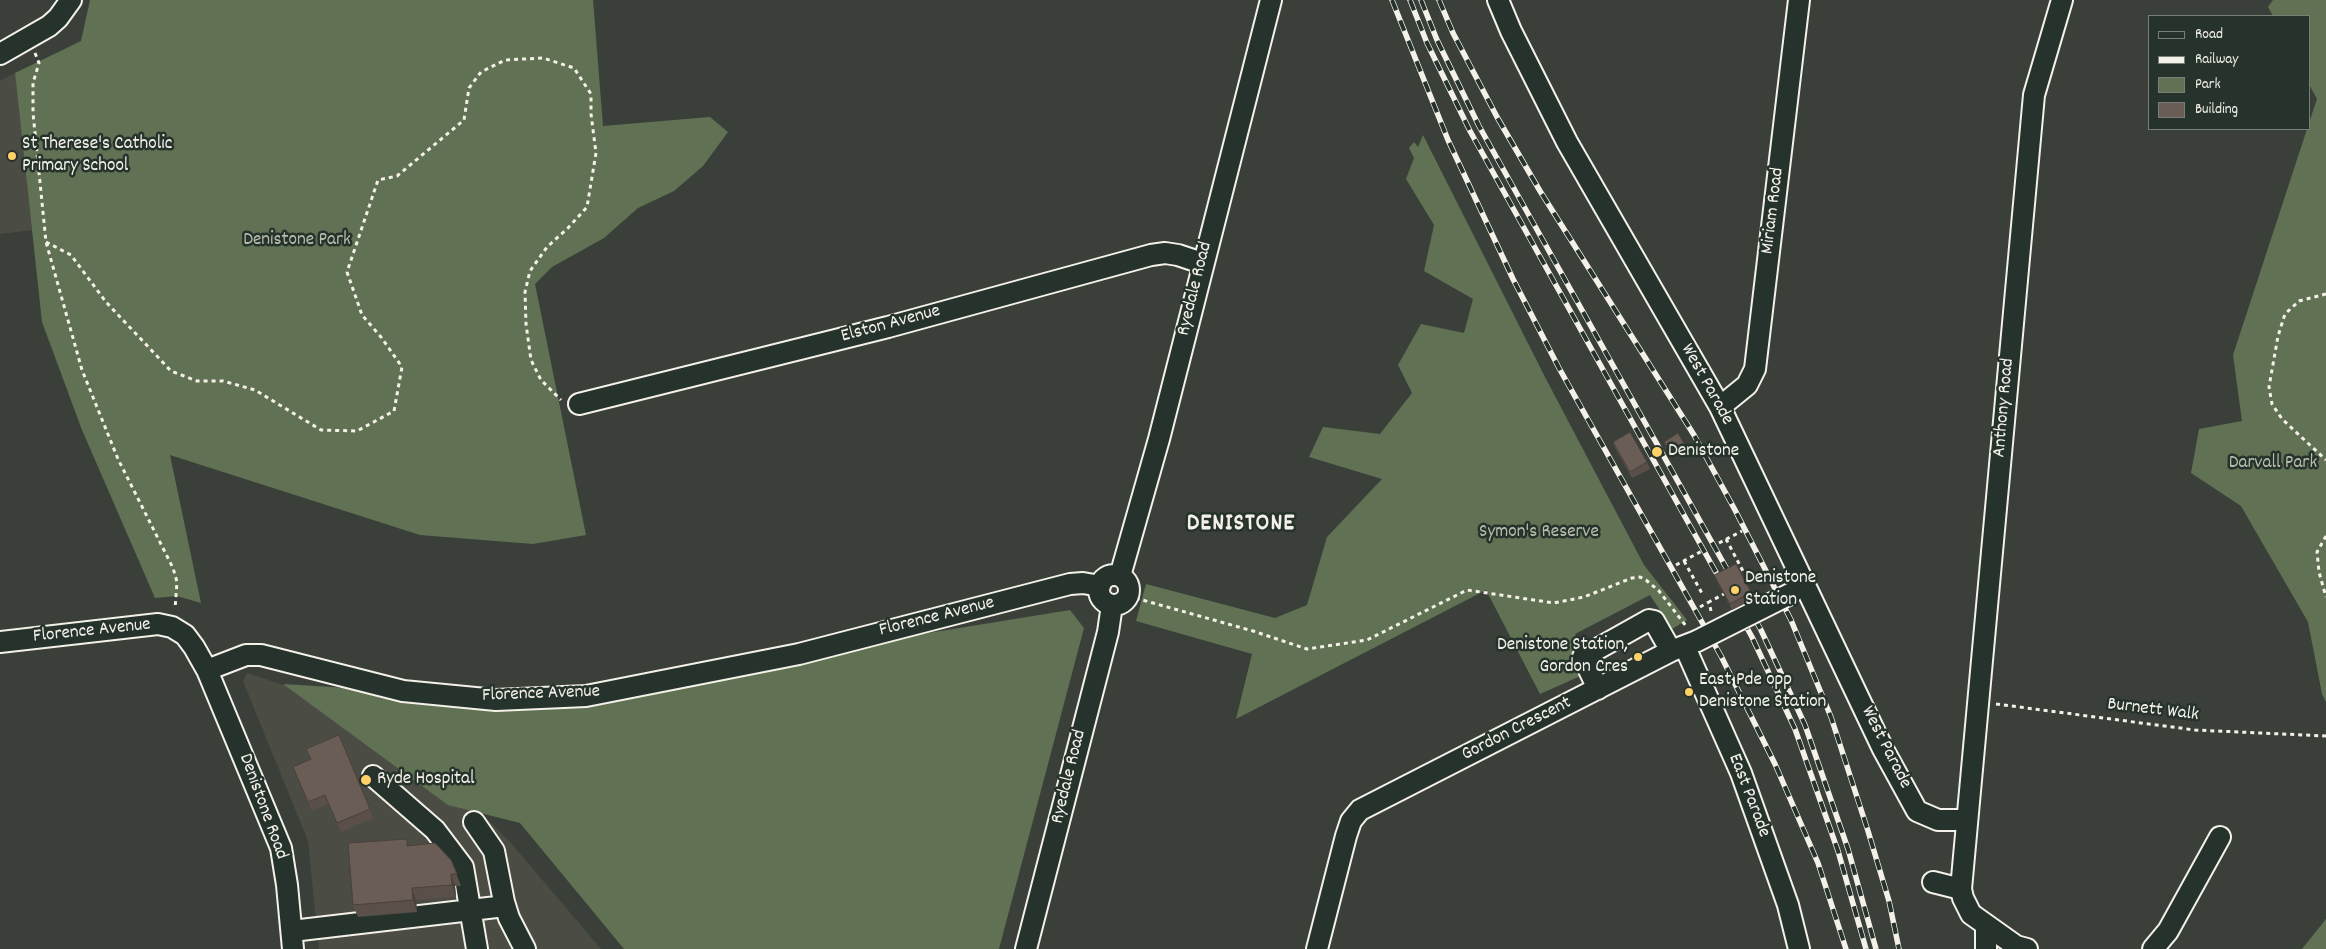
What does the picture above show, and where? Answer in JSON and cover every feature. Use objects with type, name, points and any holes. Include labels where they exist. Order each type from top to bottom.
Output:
[{"type":"street","points":[[0,54],[29,39],[58,18],[71,0]]},
{"type":"street","name":"Ryedale Road","points":[[1120,576],[1158,440],[1270,0]]},
{"type":"street","name":"West Parade","points":[[1498,0],[1567,142],[1720,407],[1799,589],[1916,811],[1938,820],[1967,820]]},
{"type":"street","name":"Miriam Road","points":[[1720,407],[1747,385],[1755,369],[1799,0]]},
{"type":"street","name":"Anthony Road","points":[[1961,889],[2034,95],[2062,0]]},
{"type":"street","name":"Elston Avenue","points":[[578,404],[888,327],[1151,255],[1165,253],[1178,255],[1202,263]]},
{"type":"street","points":[[1110,576],[1120,576],[1128,587],[1120,600],[1103,600],[1100,586],[1110,576]]},
{"type":"street","name":"Florence Avenue","points":[[0,642],[158,624],[172,627],[185,635],[207,670],[246,655],[261,655],[403,691],[496,700],[586,696],[799,654],[1070,584],[1083,583],[1100,586]]},
{"type":"street","name":"Gordon Crescent","points":[[1317,949],[1346,836],[1351,822],[1360,810],[1799,589]]},
{"type":"street","name":"Ryedale Road","points":[[1026,949],[1108,632],[1120,600]]},
{"type":"street","name":"East Parade","points":[[1598,689],[1582,656],[1649,620],[1654,621],[1685,646],[1741,773],[1788,905],[1799,949]]},
{"type":"street","name":"Denistone Road","points":[[207,670],[281,848],[292,940]]},
{"type":"street","points":[[373,776],[434,830],[462,867],[472,910],[477,949]]},
{"type":"street","points":[[474,822],[494,851],[505,906],[525,949]]},
{"type":"street","points":[[2153,949],[2168,932],[2220,837]]},
{"type":"street","points":[[1933,882],[1961,889],[1962,898],[1971,914],[1986,927],[2016,946],[2026,949]]},
{"type":"street","points":[[292,940],[505,906]]},
{"type":"street","points":[[1986,927],[1986,949]]},
{"type":"path","points":[[29,39],[39,64],[33,83],[33,113],[46,242],[82,370],[118,459],[173,568],[177,582],[172,627]]},
{"type":"path","points":[[46,242],[71,255],[106,302],[171,371],[197,381],[223,381],[255,390],[321,430],[357,432],[394,411],[402,366],[362,315],[347,272],[378,180],[397,176],[464,120],[469,88],[481,72],[505,60],[543,58],[574,68],[591,94],[591,114],[596,152],[587,207],[568,228],[546,246],[530,271],[525,292],[526,332],[531,360],[541,380],[563,402],[578,404]]},
{"type":"path","points":[[2326,294],[2299,302],[2285,314],[2278,336],[2270,388],[2272,404],[2282,419],[2326,460]]},
{"type":"path","points":[[1719,543],[1742,531]]},
{"type":"path","points":[[2326,536],[2317,552],[2319,572],[2326,598]]},
{"type":"path","points":[[1726,539],[1744,573]]},
{"type":"path","points":[[1676,566],[1702,551]]},
{"type":"path","points":[[1684,561],[1703,595]]},
{"type":"path","points":[[1742,586],[1762,575]]},
{"type":"path","points":[[1120,600],[1253,631],[1307,649],[1367,640],[1467,590],[1554,603],[1584,598],[1632,578],[1640,578],[1646,580],[1659,591],[1685,646]]},
{"type":"path","points":[[1747,583],[1752,588]]},
{"type":"path","points":[[1700,607],[1724,594]]},
{"type":"path","points":[[1709,602],[1711,610]]},
{"type":"path","name":"Burnett Walk","points":[[1978,702],[2194,730],[2326,736]]},
{"type":"shaded area","name":"St Therese's Catholic Primary School","points":[[15,73],[32,230],[0,234],[0,81]]},
{"type":"shaded area","name":"Ryde Hospital","points":[[247,673],[387,719],[511,843],[601,949],[319,949],[308,841],[243,681]]},
{"type":"green space","name":"Denistone Park","points":[[90,0],[593,0],[603,126],[710,117],[728,132],[703,166],[674,191],[638,208],[604,238],[552,267],[535,284],[586,535],[533,544],[420,535],[170,455],[201,603],[177,596],[155,598],[82,430],[42,322],[15,73],[81,41]]},
{"type":"green space","name":"Darvall Park","points":[[2273,0],[2326,0],[2326,702],[2322,694],[2308,622],[2241,506],[2191,473],[2199,429],[2242,421],[2233,355],[2307,130],[2311,130],[2311,117],[2317,99],[2311,88],[2311,15],[2272,15],[2268,7]]},
{"type":"green space","name":"Symon's Reserve","points":[[1423,135],[1546,379],[1644,565],[1687,620],[1672,629],[1650,595],[1575,634],[1594,670],[1540,694],[1486,590],[1236,719],[1252,654],[1136,621],[1146,584],[1275,618],[1307,605],[1327,537],[1382,479],[1309,457],[1323,427],[1380,434],[1412,393],[1398,365],[1421,324],[1464,333],[1473,299],[1424,271],[1434,225],[1406,179],[1414,158],[1409,148],[1414,142],[1418,147]]},
{"type":"green space","points":[[1070,610],[1084,628],[999,949],[624,949],[520,823],[448,805],[283,684],[572,702],[799,654]]},
{"type":"green space","points":[[2326,919],[2326,949],[2302,949]]},
{"type":"building","points":[[1630,432],[1647,462],[1630,472],[1613,442]]},
{"type":"building","points":[[1678,433],[1685,445],[1672,453],[1664,442]]},
{"type":"building","name":"Denistone Station","points":[[1736,564],[1751,592],[1730,604],[1714,575]]},
{"type":"building","points":[[339,735],[370,809],[337,823],[325,795],[308,802],[293,767],[311,759],[306,749]]},
{"type":"building","points":[[407,839],[407,846],[435,843],[451,860],[457,874],[451,874],[452,885],[412,888],[413,900],[353,905],[348,843]]},
{"type":"railway","points":[[1392,0],[1448,140],[1513,279],[1559,368],[1721,656],[1775,764],[1818,863],[1846,949]]},
{"type":"railway","points":[[1410,0],[1427,43],[1470,131],[1752,637],[1795,729],[1838,851],[1866,949]]},
{"type":"railway","points":[[1421,0],[1437,40],[1479,126],[1761,630],[1805,725],[1848,849],[1876,949]]},
{"type":"railway","points":[[1439,0],[1453,33],[1497,117],[1540,191],[1694,435],[1791,620],[1831,717],[1889,901],[1899,949]]},
{"type":"place","name":"St Therese's Catholic Primary School","points":[[12,156]]},
{"type":"place","name":"Denistone","points":[[1657,452]]},
{"type":"place","name":"Denistone Station","points":[[1735,590]]},
{"type":"place","name":"Denistone Station, Gordon Cres","points":[[1638,657]]},
{"type":"place","name":"East Pde opp Denistone Station","points":[[1689,692]]},
{"type":"place","name":"Ryde Hospital","points":[[366,780]]},
{"type":"district","name":"DENISTONE","points":[[1241,526]]}]
